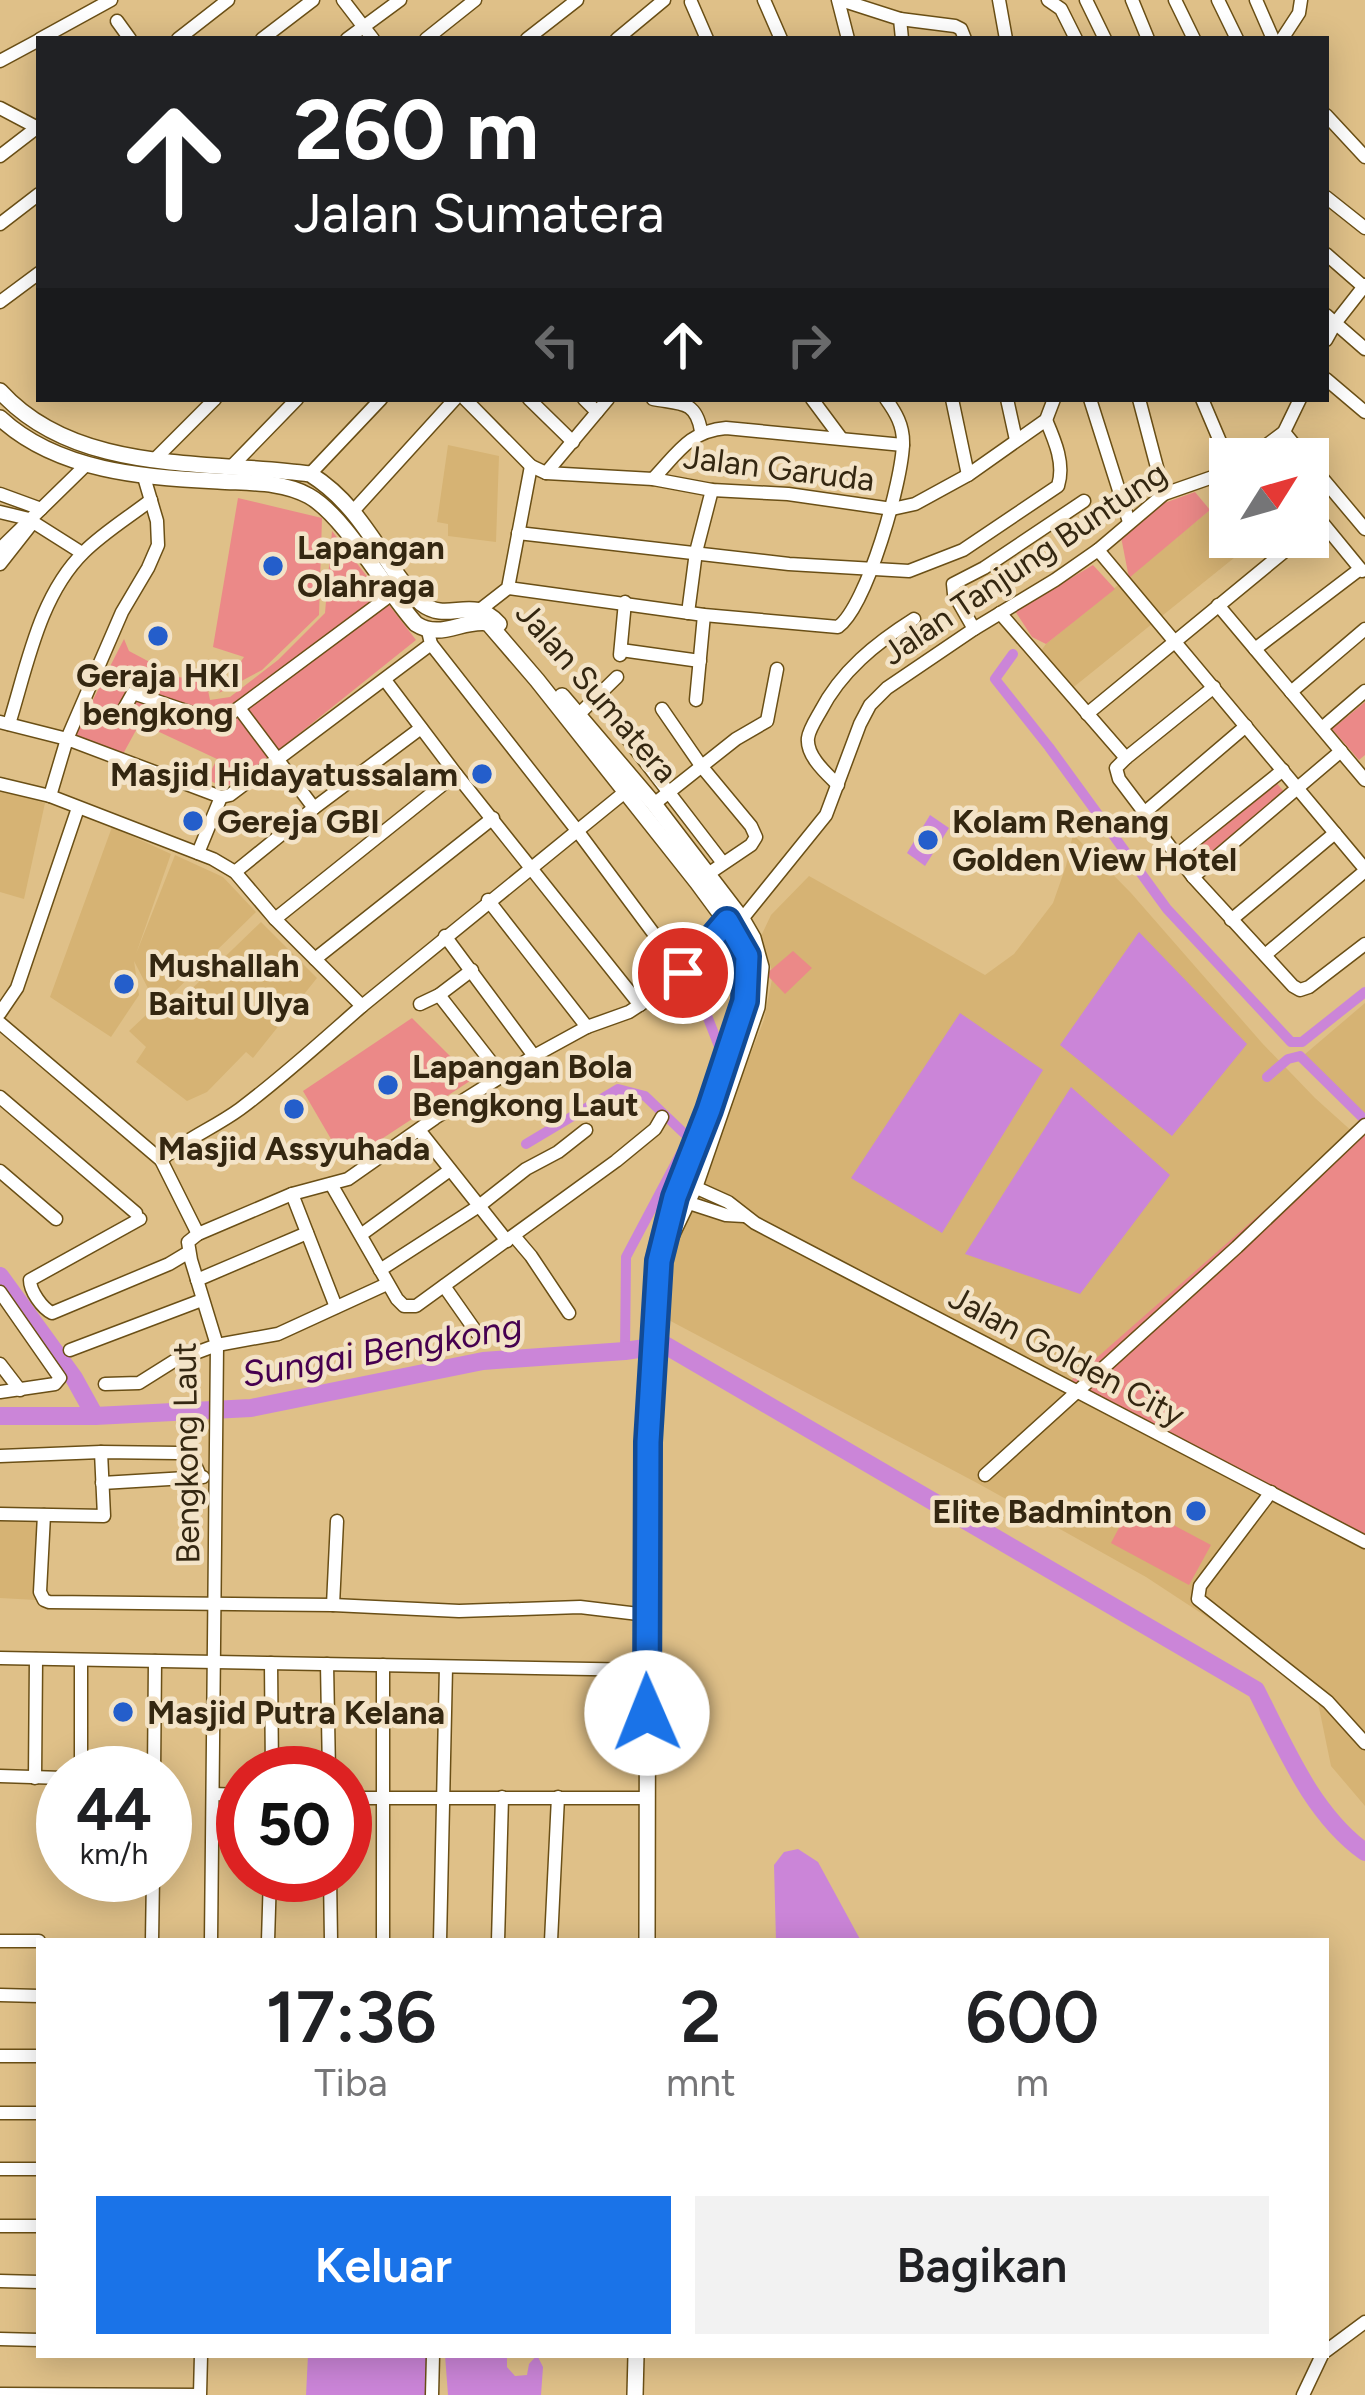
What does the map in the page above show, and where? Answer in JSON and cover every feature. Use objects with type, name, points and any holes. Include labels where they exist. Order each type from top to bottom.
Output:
[{"type":"main road","points":[[0,391],[25,426]]},
{"type":"main road","points":[[0,418],[25,426],[87,464],[144,477],[310,474]]},
{"type":"main road","points":[[42,436],[154,460],[232,466],[297,490],[323,506],[429,638]]},
{"type":"main road","name":"Jalan Sumatera","points":[[310,474],[354,511],[406,588],[427,608],[490,613],[625,792],[753,938],[761,967],[757,1007],[659,1261],[651,1383],[647,1938]]},
{"type":"main road","name":"Jalan Sumatera","points":[[429,638],[481,621],[488,623],[654,804],[708,874],[735,920]]},
{"type":"main road","points":[[635,2395],[636,2358]]},
{"type":"street","points":[[65,32],[111,0]]},
{"type":"street","points":[[182,36],[228,0]]},
{"type":"street","points":[[266,36],[313,0]]},
{"type":"street","points":[[343,0],[368,33],[400,0]]},
{"type":"street","points":[[430,36],[475,0]]},
{"type":"street","points":[[531,36],[577,0]]},
{"type":"street","points":[[621,36],[664,0]]},
{"type":"street","points":[[764,0],[780,36]]},
{"type":"street","points":[[847,36],[840,0],[900,19],[958,27],[963,36]]},
{"type":"street","points":[[999,0],[1005,36]]},
{"type":"street","points":[[1048,0],[1061,9],[1074,36]]},
{"type":"street","points":[[1086,0],[1104,36]]},
{"type":"street","points":[[1132,0],[1147,36]]},
{"type":"street","points":[[1175,0],[1193,36]]},
{"type":"street","points":[[1218,0],[1236,36]]},
{"type":"street","points":[[1256,0],[1272,36]]},
{"type":"street","points":[[1284,36],[1299,13],[1301,0]]},
{"type":"street","points":[[692,1],[706,36]]},
{"type":"street","points":[[900,19],[902,36]]},
{"type":"street","points":[[117,21],[128,36]]},
{"type":"street","points":[[0,61],[36,41]]},
{"type":"street","points":[[0,108],[36,126]]},
{"type":"street","points":[[1329,119],[1365,157]]},
{"type":"street","points":[[0,156],[36,128]]},
{"type":"street","points":[[0,224],[36,196]]},
{"type":"street","points":[[1329,199],[1365,228]]},
{"type":"street","points":[[1329,257],[1364,287],[1331,319],[1365,350]]},
{"type":"street","points":[[0,302],[36,274]]},
{"type":"street","points":[[1329,382],[1365,412]]},
{"type":"street","points":[[154,460],[211,402]]},
{"type":"street","points":[[232,466],[294,402]]},
{"type":"street","points":[[310,474],[378,402]]},
{"type":"street","points":[[354,511],[452,402]]},
{"type":"street","points":[[532,402],[573,442]]},
{"type":"street","points":[[587,402],[597,412]]},
{"type":"street","points":[[545,473],[605,402]]},
{"type":"street","points":[[667,402],[691,407],[701,431]]},
{"type":"street","points":[[814,402],[841,438]]},
{"type":"street","points":[[508,588],[838,628],[851,614],[871,571],[892,508],[903,445],[901,424],[888,402]]},
{"type":"street","points":[[953,402],[968,475]]},
{"type":"street","points":[[1008,402],[1016,440]]},
{"type":"street","points":[[518,533],[789,564],[909,571],[963,550],[1058,486],[1056,444],[1046,420],[1053,402]]},
{"type":"street","points":[[1091,402],[1129,522]]},
{"type":"street","points":[[1140,402],[1164,494]]},
{"type":"street","points":[[1203,402],[1218,438]]},
{"type":"street","points":[[1276,438],[1299,402]]},
{"type":"street","name":"Jalan Garuda","points":[[482,404],[531,466],[545,473],[653,479],[712,490],[892,508],[915,504],[968,475],[1046,420]]},
{"type":"street","points":[[653,479],[701,431],[726,428],[903,445]]},
{"type":"street","points":[[1284,432],[1289,438]]},
{"type":"street","points":[[0,549],[87,464]]},
{"type":"street","points":[[482,609],[508,588],[531,466]]},
{"type":"street","name":"Jalan Tanjung Buntung","points":[[735,920],[826,815],[870,705],[887,688],[1099,550],[1164,494],[1209,476]]},
{"type":"street","points":[[50,796],[114,629],[158,544],[157,521],[144,477]]},
{"type":"street","points":[[1329,486],[1364,527]]},
{"type":"street","points":[[688,613],[696,552],[712,490]]},
{"type":"street","points":[[0,494],[41,509]]},
{"type":"street","points":[[151,500],[82,553],[47,608],[5,723],[68,739],[221,797],[280,760],[385,680],[429,638],[683,973]]},
{"type":"street","points":[[974,629],[953,584],[1084,501]]},
{"type":"street","points":[[0,512],[29,519]]},
{"type":"street","points":[[1256,650],[1363,572],[1329,521]]},
{"type":"street","points":[[0,564],[33,522],[82,553]]},
{"type":"street","points":[[1099,550],[1365,870],[1265,956]]},
{"type":"street","points":[[1087,714],[1276,558]]},
{"type":"street","points":[[124,710],[133,693],[213,721],[225,718],[392,594]]},
{"type":"street","points":[[625,602],[621,654],[700,661]]},
{"type":"street","points":[[1219,605],[1340,751],[1362,771]]},
{"type":"street","points":[[1000,613],[1126,758]]},
{"type":"street","points":[[696,700],[704,615]]},
{"type":"street","points":[[838,785],[810,748],[812,727],[848,672],[870,649],[914,619]]},
{"type":"street","points":[[1291,692],[1365,629]]},
{"type":"street","points":[[654,804],[736,739],[767,721],[777,669]]},
{"type":"street","points":[[574,719],[617,677]]},
{"type":"street","points":[[385,680],[640,1005]]},
{"type":"street","points":[[1214,687],[1126,758],[1116,767],[1116,774],[1193,877],[1293,986],[1309,987],[1365,944]]},
{"type":"street","points":[[1322,728],[1365,691]]},
{"type":"street","points":[[597,699],[723,862]]},
{"type":"street","points":[[239,708],[314,808]]},
{"type":"street","points":[[662,709],[756,837],[708,874]]},
{"type":"street","points":[[1144,813],[1246,726]]},
{"type":"street","points":[[235,872],[421,728]]},
{"type":"street","points":[[1193,877],[1340,751]]},
{"type":"street","points":[[1177,855],[1283,770]]},
{"type":"street","points":[[274,919],[456,774]]},
{"type":"street","points":[[0,784],[50,796],[235,872],[274,919],[362,1006]]},
{"type":"street","points":[[161,1160],[288,1072],[488,900],[625,792]]},
{"type":"street","points":[[198,853],[221,797]]},
{"type":"street","points":[[0,1013],[17,988],[78,808]]},
{"type":"street","points":[[315,959],[493,818]]},
{"type":"street","points":[[1231,920],[1336,833]]},
{"type":"street","points":[[488,900],[587,1028]]},
{"type":"street","points":[[0,1097],[138,1216],[30,1280],[32,1290],[52,1313],[169,1264],[189,1252],[188,1242],[198,1234],[292,1194],[348,1179],[534,1056],[640,1005],[683,973],[735,920]]},
{"type":"street","points":[[445,936],[534,1056]]},
{"type":"street","points":[[420,1004],[472,970]]},
{"type":"street","points":[[439,995],[502,1076]]},
{"type":"street","points":[[0,1023],[161,1160],[198,1234]]},
{"type":"street","points":[[332,1184],[387,1284],[410,1307],[426,1301],[655,1130],[662,1117]]},
{"type":"street","points":[[985,1475],[1364,1125]]},
{"type":"street","points":[[419,1130],[479,1206],[532,1256],[569,1313]]},
{"type":"street","points":[[380,1270],[586,1130]]},
{"type":"street","points":[[362,1234],[450,1170]]},
{"type":"street","points":[[0,1171],[56,1219]]},
{"type":"street","name":"Jalan Golden City","points":[[684,1192],[728,1202],[745,1216],[1365,1542]]},
{"type":"street","points":[[292,1194],[336,1307]]},
{"type":"street","points":[[197,1280],[307,1233]]},
{"type":"street","name":"Bengkong Laut","points":[[189,1252],[217,1345],[217,1433],[208,1478],[214,1604],[211,1938]]},
{"type":"street","points":[[105,1384],[139,1383],[174,1361],[217,1345],[278,1334],[387,1284]]},
{"type":"street","points":[[444,1286],[477,1334]]},
{"type":"street","points":[[0,1292],[60,1378],[55,1384],[0,1392]]},
{"type":"street","points":[[70,1351],[202,1300]]},
{"type":"street","points":[[0,1364],[20,1390]]},
{"type":"street","points":[[0,1514],[104,1516],[100,1452]]},
{"type":"street","points":[[0,1456],[178,1454],[189,1457],[208,1478]]},
{"type":"street","points":[[102,1483],[208,1478]]},
{"type":"street","points":[[1271,1492],[1200,1586],[1198,1599],[1328,1702],[1365,1743]]},
{"type":"street","points":[[44,1515],[40,1592],[44,1600],[492,1611],[580,1607],[647,1615]]},
{"type":"street","points":[[333,1605],[337,1521]]},
{"type":"street","points":[[0,1658],[646,1670]]},
{"type":"street","points":[[0,1776],[35,1778],[36,1659]]},
{"type":"street","points":[[80,1660],[81,1746]]},
{"type":"street","points":[[154,1746],[155,1661]]},
{"type":"street","points":[[271,1663],[272,1746]]},
{"type":"street","points":[[327,1664],[329,1746]]},
{"type":"street","points":[[382,1938],[383,1665]]},
{"type":"street","points":[[440,1938],[446,1667]]},
{"type":"street","points":[[372,1797],[648,1798]]},
{"type":"street","points":[[498,1938],[502,1797]]},
{"type":"street","points":[[551,1938],[558,1797]]},
{"type":"street","points":[[152,1938],[153,1902]]},
{"type":"street","points":[[268,1938],[269,1902]]},
{"type":"street","points":[[330,1902],[331,1938]]},
{"type":"street","points":[[0,1941],[36,1941]]},
{"type":"street","points":[[0,1995],[36,1996]]},
{"type":"street","points":[[0,2056],[36,2056]]},
{"type":"street","points":[[0,2113],[36,2113]]},
{"type":"street","points":[[0,2169],[36,2169]]},
{"type":"street","points":[[0,2226],[36,2226]]},
{"type":"street","points":[[0,2282],[36,2282]]},
{"type":"street","points":[[1329,2349],[1365,2322]]},
{"type":"street","points":[[0,2339],[36,2340]]},
{"type":"street","points":[[0,2394],[200,2395],[202,2358]]},
{"type":"street","points":[[432,2395],[433,2358]]},
{"type":"street","points":[[1303,2395],[1322,2358]]},
{"type":"shaded area","points":[[448,445],[499,456],[496,542],[448,536],[448,524],[437,522]]},
{"type":"shaded area","points":[[1195,492],[1209,511],[1129,578],[1121,537],[1153,507]]},
{"type":"shaded area","name":"Lapangan Olahraga","points":[[238,498],[322,518],[319,615],[262,670],[219,693],[244,657],[213,647]]},
{"type":"shaded area","points":[[1209,511],[1209,558],[1234,558],[1065,694],[1034,660],[1046,644]]},
{"type":"shaded area","points":[[332,531],[416,640],[250,773],[224,788],[207,779],[217,759],[140,723],[123,754],[75,735],[124,639],[129,651],[178,677],[206,681],[210,700],[230,697],[278,660],[325,613]]},
{"type":"shaded area","points":[[1093,565],[1115,589],[1046,644],[1032,637],[1015,611]]},
{"type":"shaded area","points":[[1365,702],[1365,755],[1359,760],[1332,729]]},
{"type":"shaded area","points":[[1275,781],[1285,793],[1189,874],[1179,861]]},
{"type":"shaded area","points":[[0,791],[45,803],[24,899],[0,892]]},
{"type":"shaded area","name":"Kolam Renang Golden View Hotel","points":[[930,815],[949,828],[925,866],[907,853]]},
{"type":"shaded area","points":[[112,827],[171,854],[136,954],[175,855],[223,877],[256,912],[165,1001],[174,1006],[261,922],[317,978],[253,1058],[246,1052],[207,1092],[187,1101],[136,1062],[146,1047],[129,1031],[160,1002],[155,1002],[134,961],[139,995],[111,1037],[50,997]]},
{"type":"shaded area","points":[[1073,834],[1262,1043],[1365,1143],[1365,1806],[1331,1766],[1316,1693],[1277,1663],[1146,1577],[663,1317],[677,1239],[764,1020],[773,974],[761,936],[771,915],[809,876],[985,975],[1014,954],[1053,903]]},
{"type":"shaded area","points":[[1139,932],[1247,1044],[1172,1136],[1060,1045]]},
{"type":"shaded area","points":[[793,951],[812,968],[785,994],[766,974]]},
{"type":"shaded area","points":[[1365,1003],[1365,1120],[1304,1055]]},
{"type":"shaded area","points":[[960,1013],[1043,1070],[942,1233],[851,1178]]},
{"type":"shaded area","name":"Lapangan Bola Bengkong Laut","points":[[412,1018],[473,1079],[345,1163],[303,1091]]},
{"type":"shaded area","points":[[1071,1087],[1170,1175],[1080,1294],[965,1254]]},
{"type":"shaded area","points":[[1358,1128],[1365,1135],[1365,1540],[1068,1383]]},
{"type":"shaded area","points":[[1132,1503],[1211,1545],[1189,1585],[1111,1543]]},
{"type":"shaded area","points":[[0,1519],[40,1522],[36,1600],[0,1598]]},
{"type":"shaded area","points":[[798,1849],[818,1862],[859,1938],[776,1938],[774,1865],[784,1852]]},
{"type":"shaded area","points":[[308,2358],[426,2358],[427,2395],[306,2395]]},
{"type":"shaded area","points":[[445,2358],[507,2358],[507,2367],[515,2376],[527,2375],[534,2358],[543,2367],[541,2395],[448,2395]]},
{"type":"waterway","points":[[1013,654],[995,679],[1167,909],[1291,1042],[1302,1042],[1365,992]]},
{"type":"waterway","points":[[689,1138],[720,1059],[704,1008]]},
{"type":"waterway","points":[[1267,1077],[1288,1059],[1300,1056],[1365,1120]]},
{"type":"waterway","points":[[526,1144],[618,1089],[645,1096],[689,1138],[626,1257],[625,1351]]},
{"type":"waterway","points":[[0,1276],[74,1378],[95,1416]]},
{"type":"waterway","name":"Sungai Bengkong","points":[[0,1416],[251,1408],[483,1361],[665,1345],[1256,1690],[1315,1799],[1365,1852]]},
{"type":"place","name":"Lapangan Olahraga","points":[[273,566]]},
{"type":"place","name":"Geraja HKI bengkong","points":[[158,636]]},
{"type":"place","name":"Masjid Hidayatussalam","points":[[482,774]]},
{"type":"place","name":"Gereja GBI","points":[[193,821]]},
{"type":"place","name":"Kolam Renang Golden View Hotel","points":[[928,840]]},
{"type":"place","name":"Mushallah Baitul Ulya","points":[[124,984]]},
{"type":"place","name":"Lapangan Bola Bengkong Laut","points":[[388,1085]]},
{"type":"place","name":"Masjid Assyuhada","points":[[294,1109]]},
{"type":"place","name":"Elite Badminton","points":[[1196,1511]]},
{"type":"place","name":"Masjid Putra Kelana","points":[[123,1712]]},
{"type":"route","points":[[647,1713],[648,1442],[659,1261],[675,1197],[745,1001],[747,956],[727,921],[683,973]]}]
